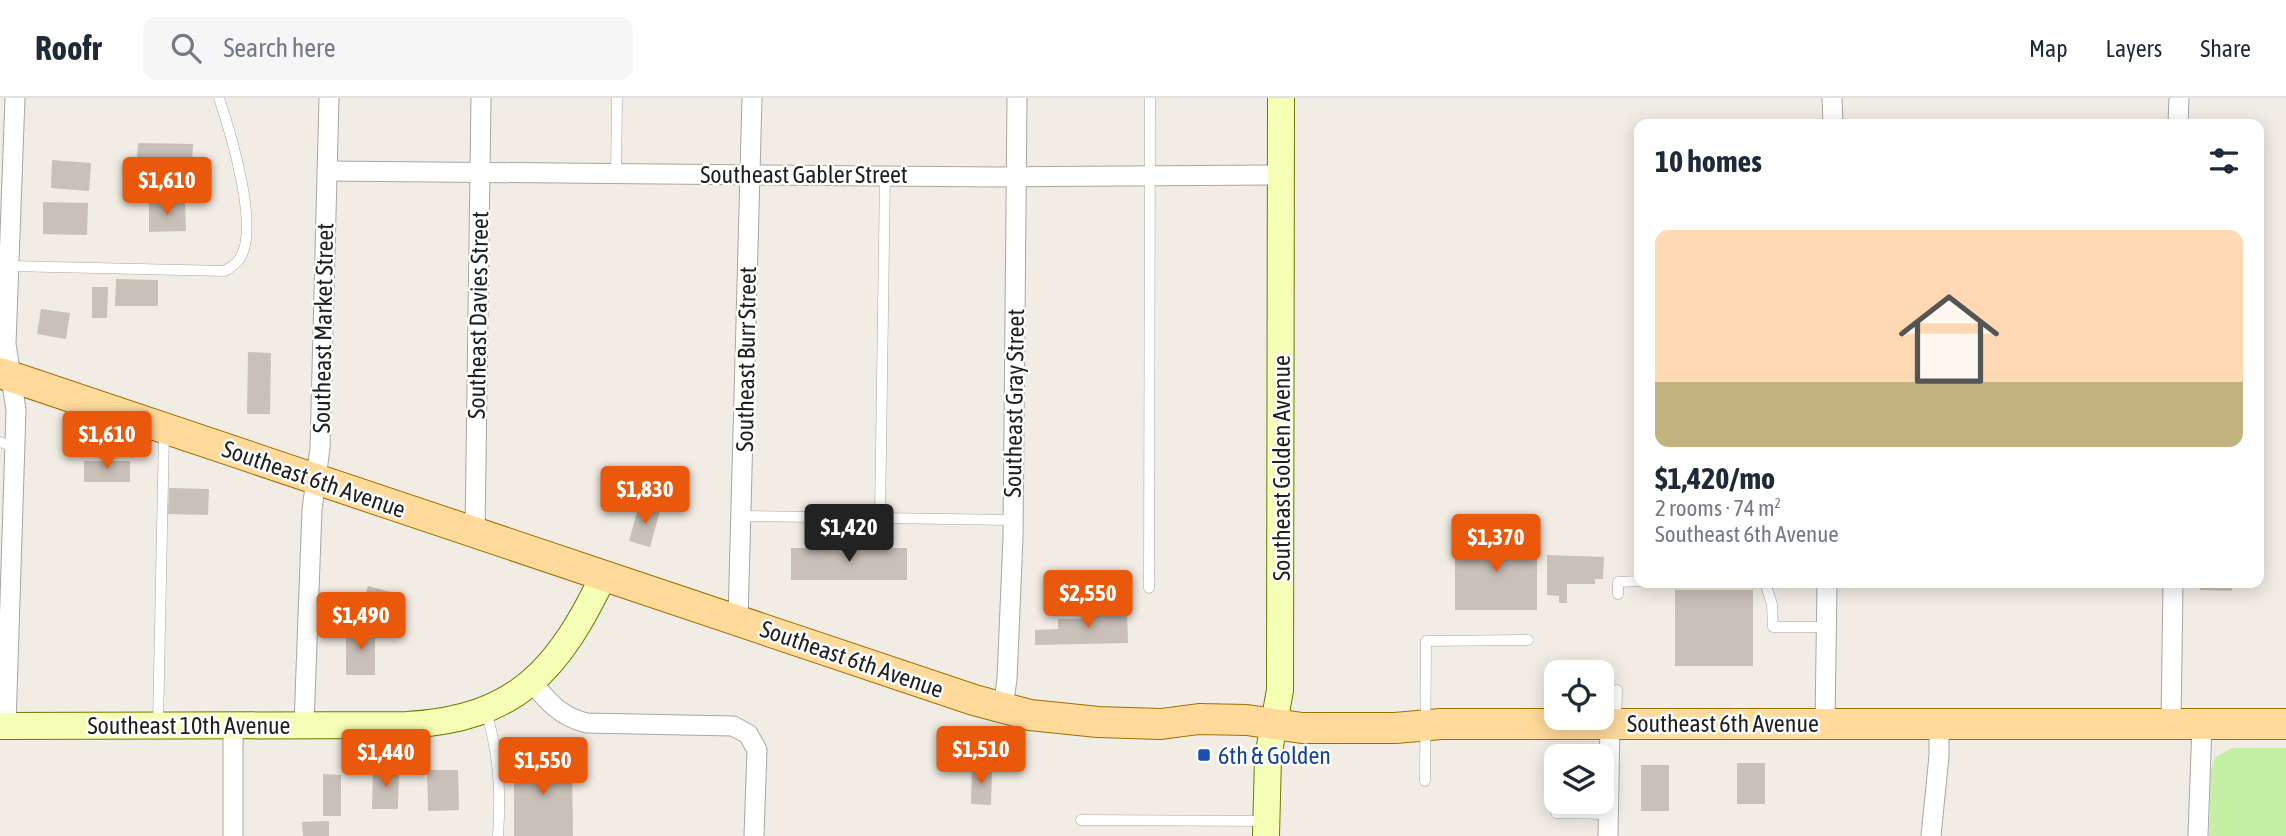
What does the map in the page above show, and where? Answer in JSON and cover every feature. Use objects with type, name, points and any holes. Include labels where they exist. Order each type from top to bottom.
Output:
[{"type":"main road","name":"Southeast 6th Avenue","points":[[6,375],[1003,708],[1065,721],[1161,724],[1199,719],[1247,720],[1302,729],[1544,724]]},
{"type":"main road","name":"Southeast 6th Avenue","points":[[1614,723],[2286,724]]},
{"type":"street","points":[[3,726],[7,445],[16,410],[6,375],[9,266],[7,165],[15,98]]},
{"type":"street","name":"Southeast Market Street","points":[[304,724],[312,510],[320,448],[329,98]]},
{"type":"street","name":"Southeast Davies Street","points":[[475,533],[481,98]]},
{"type":"street","name":"Southeast Burr Street","points":[[738,620],[743,516],[752,98]]},
{"type":"street","name":"Southeast Gray Street","points":[[1003,708],[1007,679],[1013,520],[1017,98]]},
{"type":"street","name":"Southeast Golden Avenue","points":[[1266,828],[1268,757],[1280,690],[1281,98]]},
{"type":"street","points":[[1832,98],[1833,119]]},
{"type":"street","points":[[2178,119],[2179,98]]},
{"type":"street","name":"Southeast Gabler Street","points":[[327,171],[1017,177],[1281,175]]},
{"type":"street","name":"Southeast 10th Avenue","points":[[3,726],[429,724],[456,721],[486,710],[521,692],[532,682],[574,632],[604,575]]},
{"type":"street","points":[[1825,723],[1827,588]]},
{"type":"street","points":[[2171,723],[2173,588]]},
{"type":"street","points":[[532,682],[550,704],[575,720],[587,723],[733,726],[748,734],[757,751],[754,836]]},
{"type":"street","points":[[1931,836],[1939,756],[1939,724]]},
{"type":"street","points":[[2198,836],[2202,724]]},
{"type":"street","points":[[233,726],[233,836]]},
{"type":"street","points":[[1608,836],[1609,814]]},
{"type":"lane","points":[[9,266],[225,271],[239,261],[246,243],[247,214],[239,166],[219,98]]},
{"type":"lane","points":[[616,174],[617,98]]},
{"type":"lane","points":[[1149,588],[1150,98]]},
{"type":"lane","points":[[880,517],[884,174]]},
{"type":"lane","points":[[158,725],[164,428]]},
{"type":"lane","points":[[743,516],[1013,520]]},
{"type":"lane","points":[[1618,594],[1618,582],[1634,581]]},
{"type":"lane","points":[[1767,588],[1772,604],[1773,627],[1826,627]]},
{"type":"lane","points":[[1425,781],[1426,641],[1528,640]]},
{"type":"lane","points":[[1614,715],[1617,690]]},
{"type":"lane","points":[[486,710],[493,734],[501,792],[498,836]]},
{"type":"lane","points":[[1081,820],[1266,828]]},
{"type":"green space","points":[[2232,748],[2286,748],[2286,836],[2209,836],[2211,770],[2215,757]]},
{"type":"building","points":[[138,143],[193,144],[192,165],[137,164]]},
{"type":"building","points":[[52,160],[91,163],[89,191],[51,188]]},
{"type":"building","points":[[43,202],[88,203],[87,235],[43,234]]},
{"type":"building","points":[[185,202],[186,231],[149,232],[149,203]]},
{"type":"building","points":[[116,279],[158,280],[158,306],[115,306]]},
{"type":"building","points":[[92,287],[108,287],[107,318],[92,318]]},
{"type":"building","points":[[41,309],[70,313],[66,339],[37,334]]},
{"type":"building","points":[[248,352],[271,353],[270,414],[247,414]]},
{"type":"building","points":[[84,461],[130,461],[130,482],[84,482]]},
{"type":"building","points":[[169,488],[209,489],[208,515],[168,514]]},
{"type":"building","points":[[639,505],[660,511],[650,547],[629,541]]},
{"type":"building","points":[[1455,538],[1537,538],[1537,610],[1455,610]]},
{"type":"building","points":[[791,548],[907,548],[907,580],[791,580]]},
{"type":"building","points":[[1547,555],[1604,557],[1603,579],[1595,579],[1595,584],[1567,584],[1567,603],[1559,603],[1559,596],[1547,595]]},
{"type":"building","points":[[368,586],[405,596],[398,621],[361,610]]},
{"type":"building","points":[[2200,588],[2232,588],[2232,591]]},
{"type":"building","points":[[1675,590],[1753,590],[1753,666],[1675,666]]},
{"type":"building","points":[[1127,611],[1128,643],[1035,645],[1035,630],[1058,629],[1058,619],[1082,619],[1082,612]]},
{"type":"building","points":[[346,628],[375,628],[375,675],[346,675]]},
{"type":"building","points":[[514,757],[572,757],[573,836],[514,836]]},
{"type":"building","points":[[1737,763],[1765,763],[1765,804],[1737,804]]},
{"type":"building","points":[[1641,765],[1669,765],[1669,811],[1641,811]]},
{"type":"building","points":[[972,767],[992,768],[991,805],[971,804]]},
{"type":"building","points":[[373,769],[399,769],[398,809],[372,809]]},
{"type":"building","points":[[427,770],[458,770],[459,810],[428,811]]},
{"type":"building","points":[[323,774],[341,775],[341,816],[323,816]]},
{"type":"building","points":[[329,821],[329,836],[303,836],[302,822]]},
{"type":"place","name":"6th & Golden","points":[[1204,755]]}]
